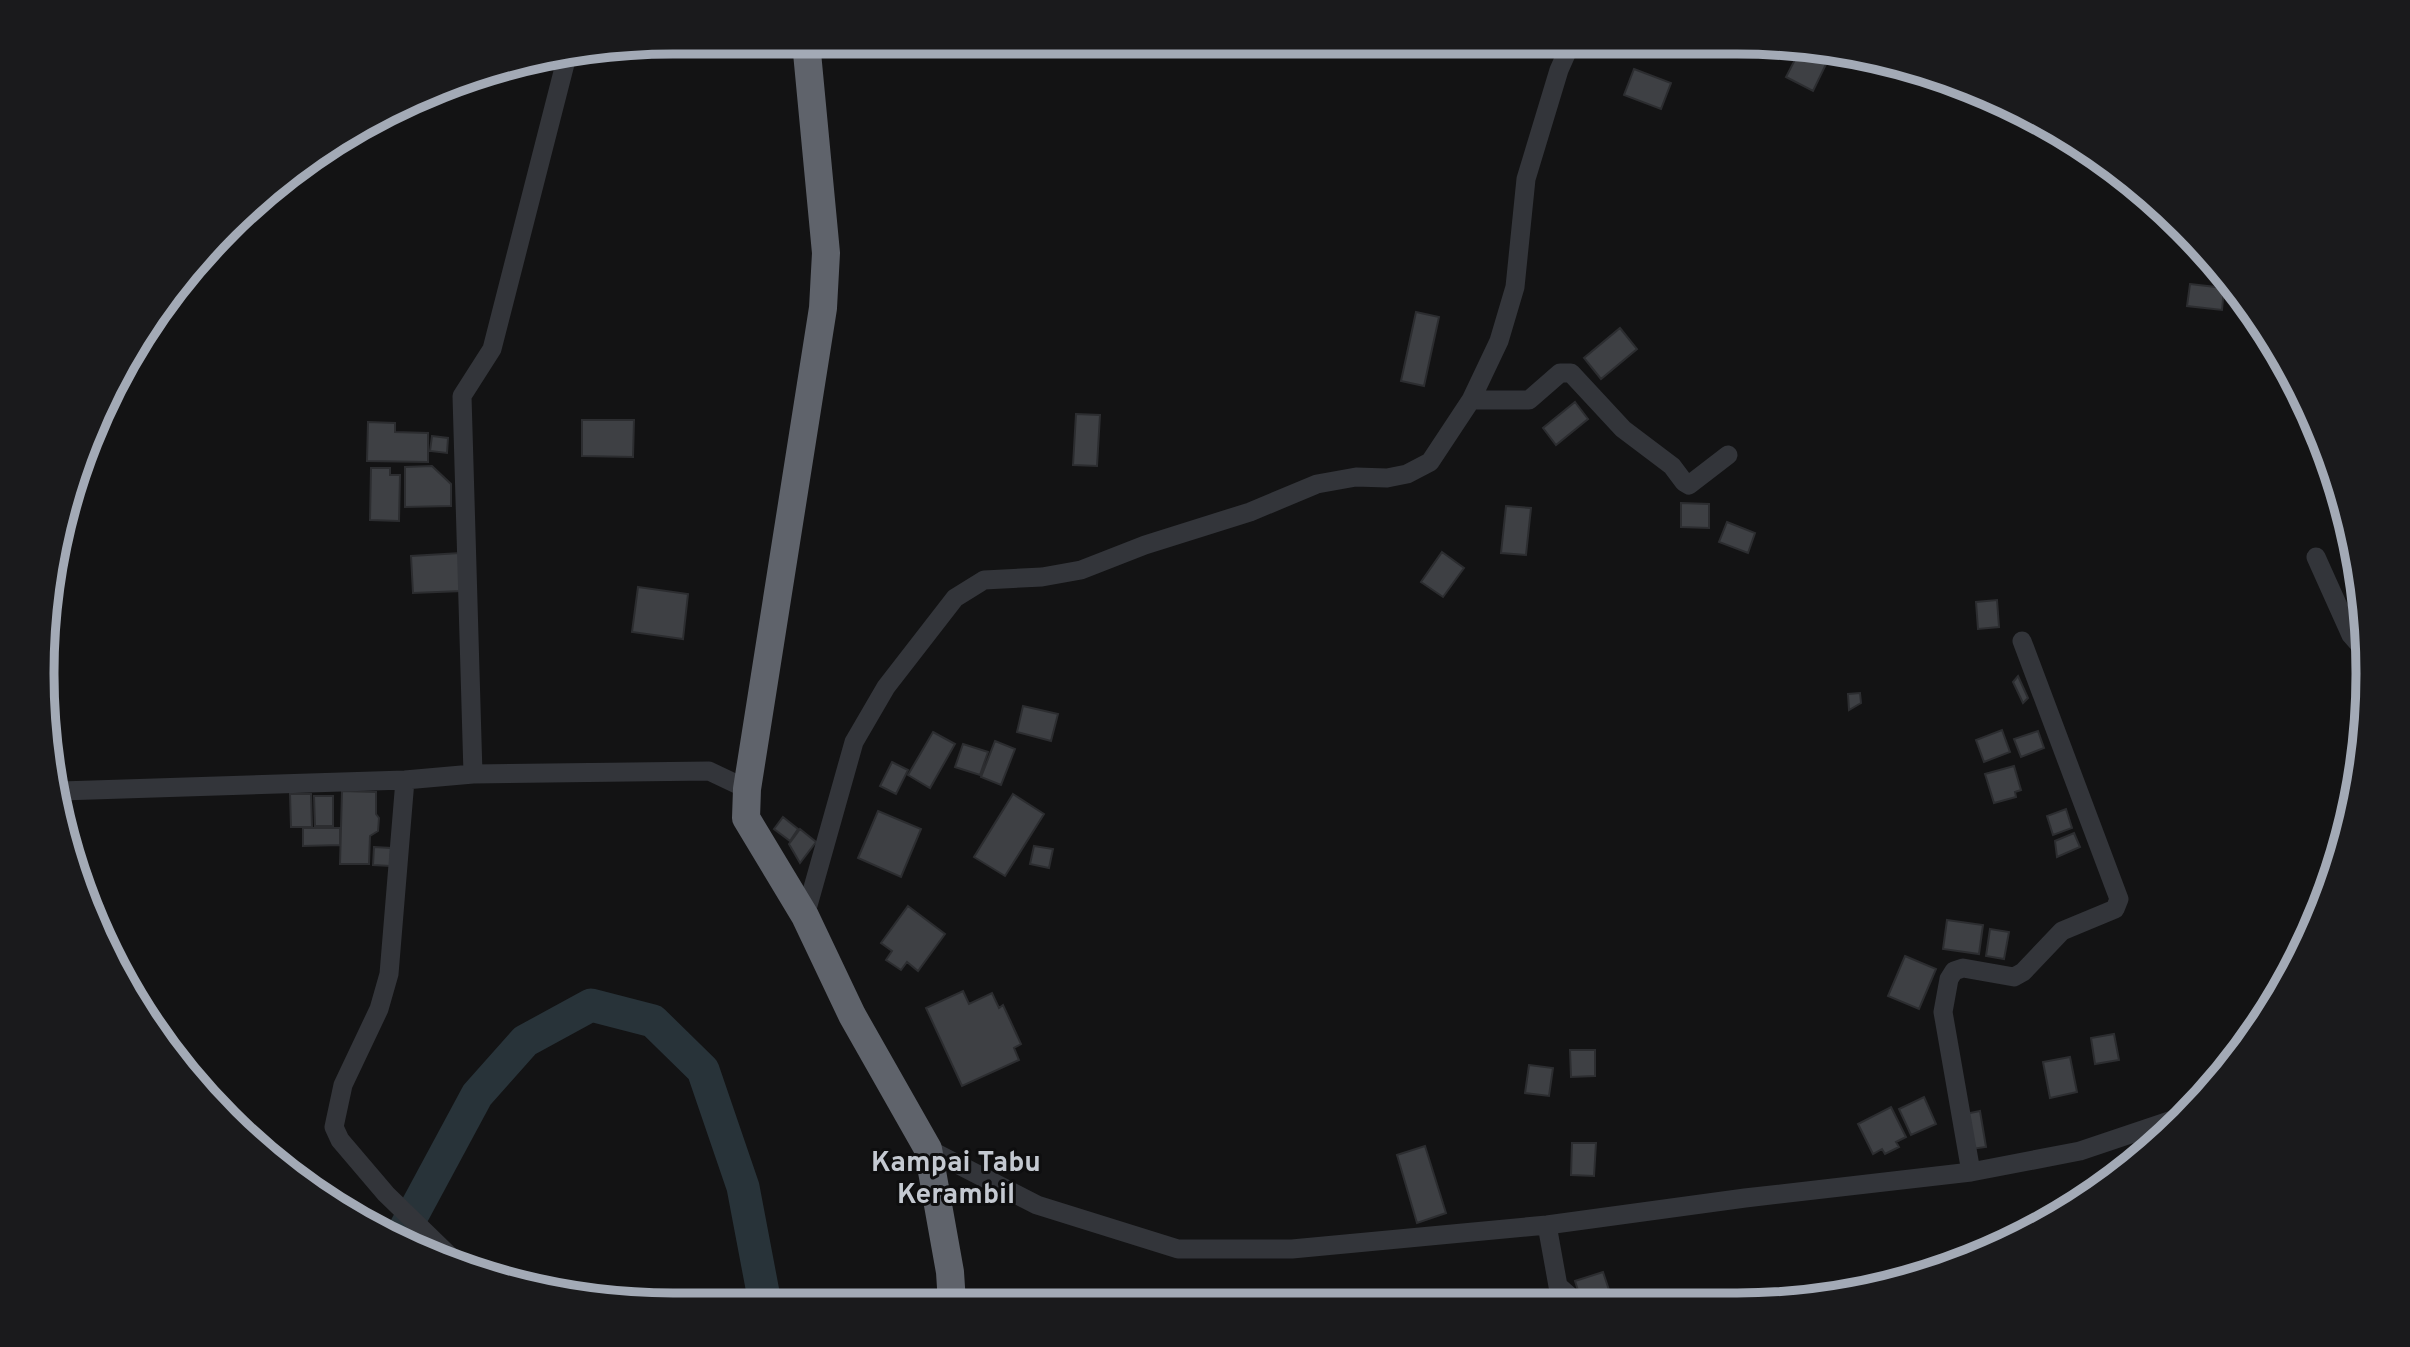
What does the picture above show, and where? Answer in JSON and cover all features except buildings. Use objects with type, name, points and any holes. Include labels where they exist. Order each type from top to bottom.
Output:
[{"type":"highway","points":[[807,54],[826,253],[823,308],[747,789],[746,818],[805,916],[852,1015],[928,1149],[952,1293]]},
{"type":"street","points":[[805,916],[854,742],[886,687],[955,598],[984,580],[1042,577],[1081,570],[1145,545],[1250,512],[1317,484],[1356,477],[1387,478],[1407,474],[1430,462],[1471,400],[1493,357],[1512,300],[1526,179],[1566,54]]},
{"type":"street","points":[[473,774],[462,397],[492,349],[565,64]]},
{"type":"street","points":[[1471,400],[1529,400],[1560,373],[1571,373],[1623,429],[1672,466],[1689,485],[1728,455]]},
{"type":"street","points":[[2316,557],[2354,639]]},
{"type":"street","points":[[1971,1172],[1943,1012],[1949,979],[1954,971],[1963,968],[2014,977],[2023,972],[2062,931],[2115,909],[2119,899],[2022,641]]},
{"type":"street","points":[[66,791],[405,780],[473,774],[709,771],[747,789]]},
{"type":"street","points":[[405,780],[389,974],[379,1009],[343,1085],[334,1127],[340,1140],[386,1194],[440,1247]]},
{"type":"street","points":[[928,1149],[1037,1205],[1178,1249],[1292,1249],[1547,1225],[1745,1198],[1971,1172],[2080,1151],[2161,1124]]},
{"type":"street","points":[[1547,1225],[1558,1286],[1566,1293]]},
{"type":"waterway","points":[[404,1231],[477,1095],[525,1041],[591,1005],[653,1021],[703,1070],[743,1187],[763,1293]]},
{"type":"district","name":"Kampai Tabu Kerambil","points":[[956,1177]]}]
